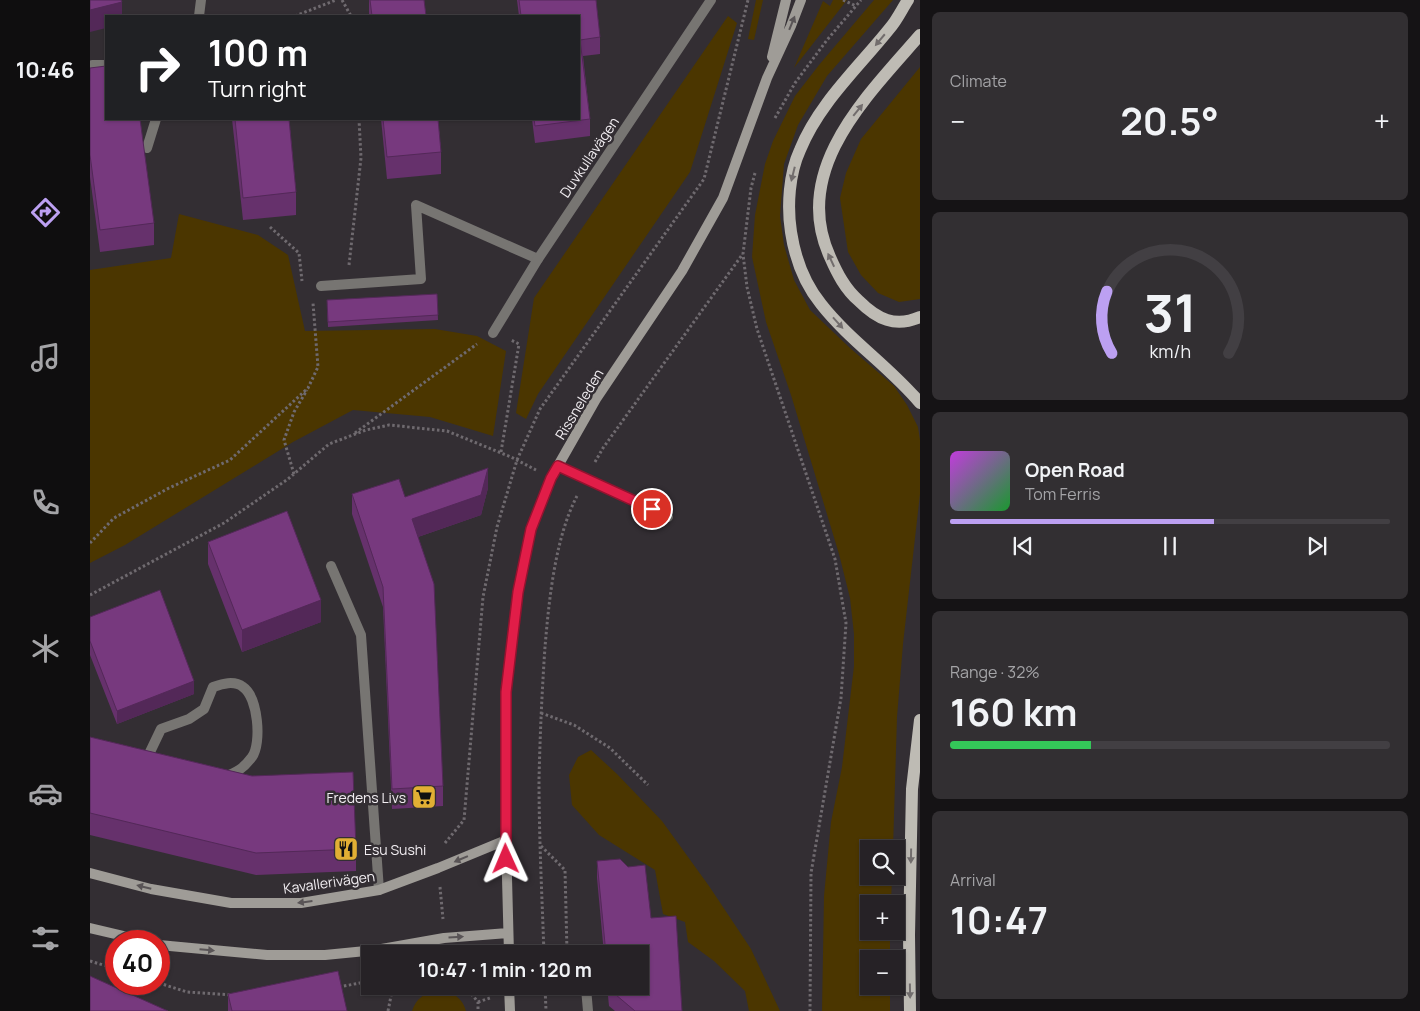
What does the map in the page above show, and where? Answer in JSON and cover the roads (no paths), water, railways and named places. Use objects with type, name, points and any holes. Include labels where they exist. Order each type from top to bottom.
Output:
[{"type":"main road","points":[[908,0],[891,27],[836,92],[812,124],[799,151],[791,183],[789,218],[793,248],[802,274],[820,303],[841,327],[903,383],[920,403]]},
{"type":"main road","points":[[920,35],[848,121],[832,149],[823,177],[818,210],[823,243],[850,294],[869,312],[888,322],[912,320],[920,317]]},
{"type":"main road","points":[[910,1011],[909,935],[912,789],[920,720]]},
{"type":"street","points":[[199,15],[201,0]]},
{"type":"street","name":"Duvkullavägen","points":[[493,333],[538,259],[711,0]]},
{"type":"street","name":"Rissneleden","points":[[767,78],[786,0]]},
{"type":"street","name":"Rissneleden","points":[[508,945],[506,692],[516,610],[531,529],[551,478],[596,399],[682,271],[723,198],[767,78],[801,0]]},
{"type":"street","points":[[92,65],[105,65]]},
{"type":"street","points":[[147,148],[156,120]]},
{"type":"street","points":[[321,286],[421,278],[416,205],[538,259]]},
{"type":"street","points":[[558,466],[668,517]]},
{"type":"street","points":[[331,566],[361,635],[379,890]]},
{"type":"street","points":[[149,754],[161,729],[189,720],[204,709],[213,687],[228,683],[243,686],[253,699],[256,714],[258,736],[253,755],[239,772],[223,778],[214,778]]},
{"type":"street","name":"Kavallerivägen","points":[[90,873],[151,889],[231,903],[301,903],[379,890],[506,840]]},
{"type":"street","points":[[90,928],[105,932]]},
{"type":"street","points":[[170,946],[267,955],[325,955],[376,950],[444,938],[508,934]]},
{"type":"street","points":[[509,995],[510,1011]]},
{"type":"street","points":[[587,995],[588,1011]]},
{"type":"place","name":"Fredens Livs","points":[[424,797]]},
{"type":"place","name":"Esu Sushi","points":[[346,849]]}]
